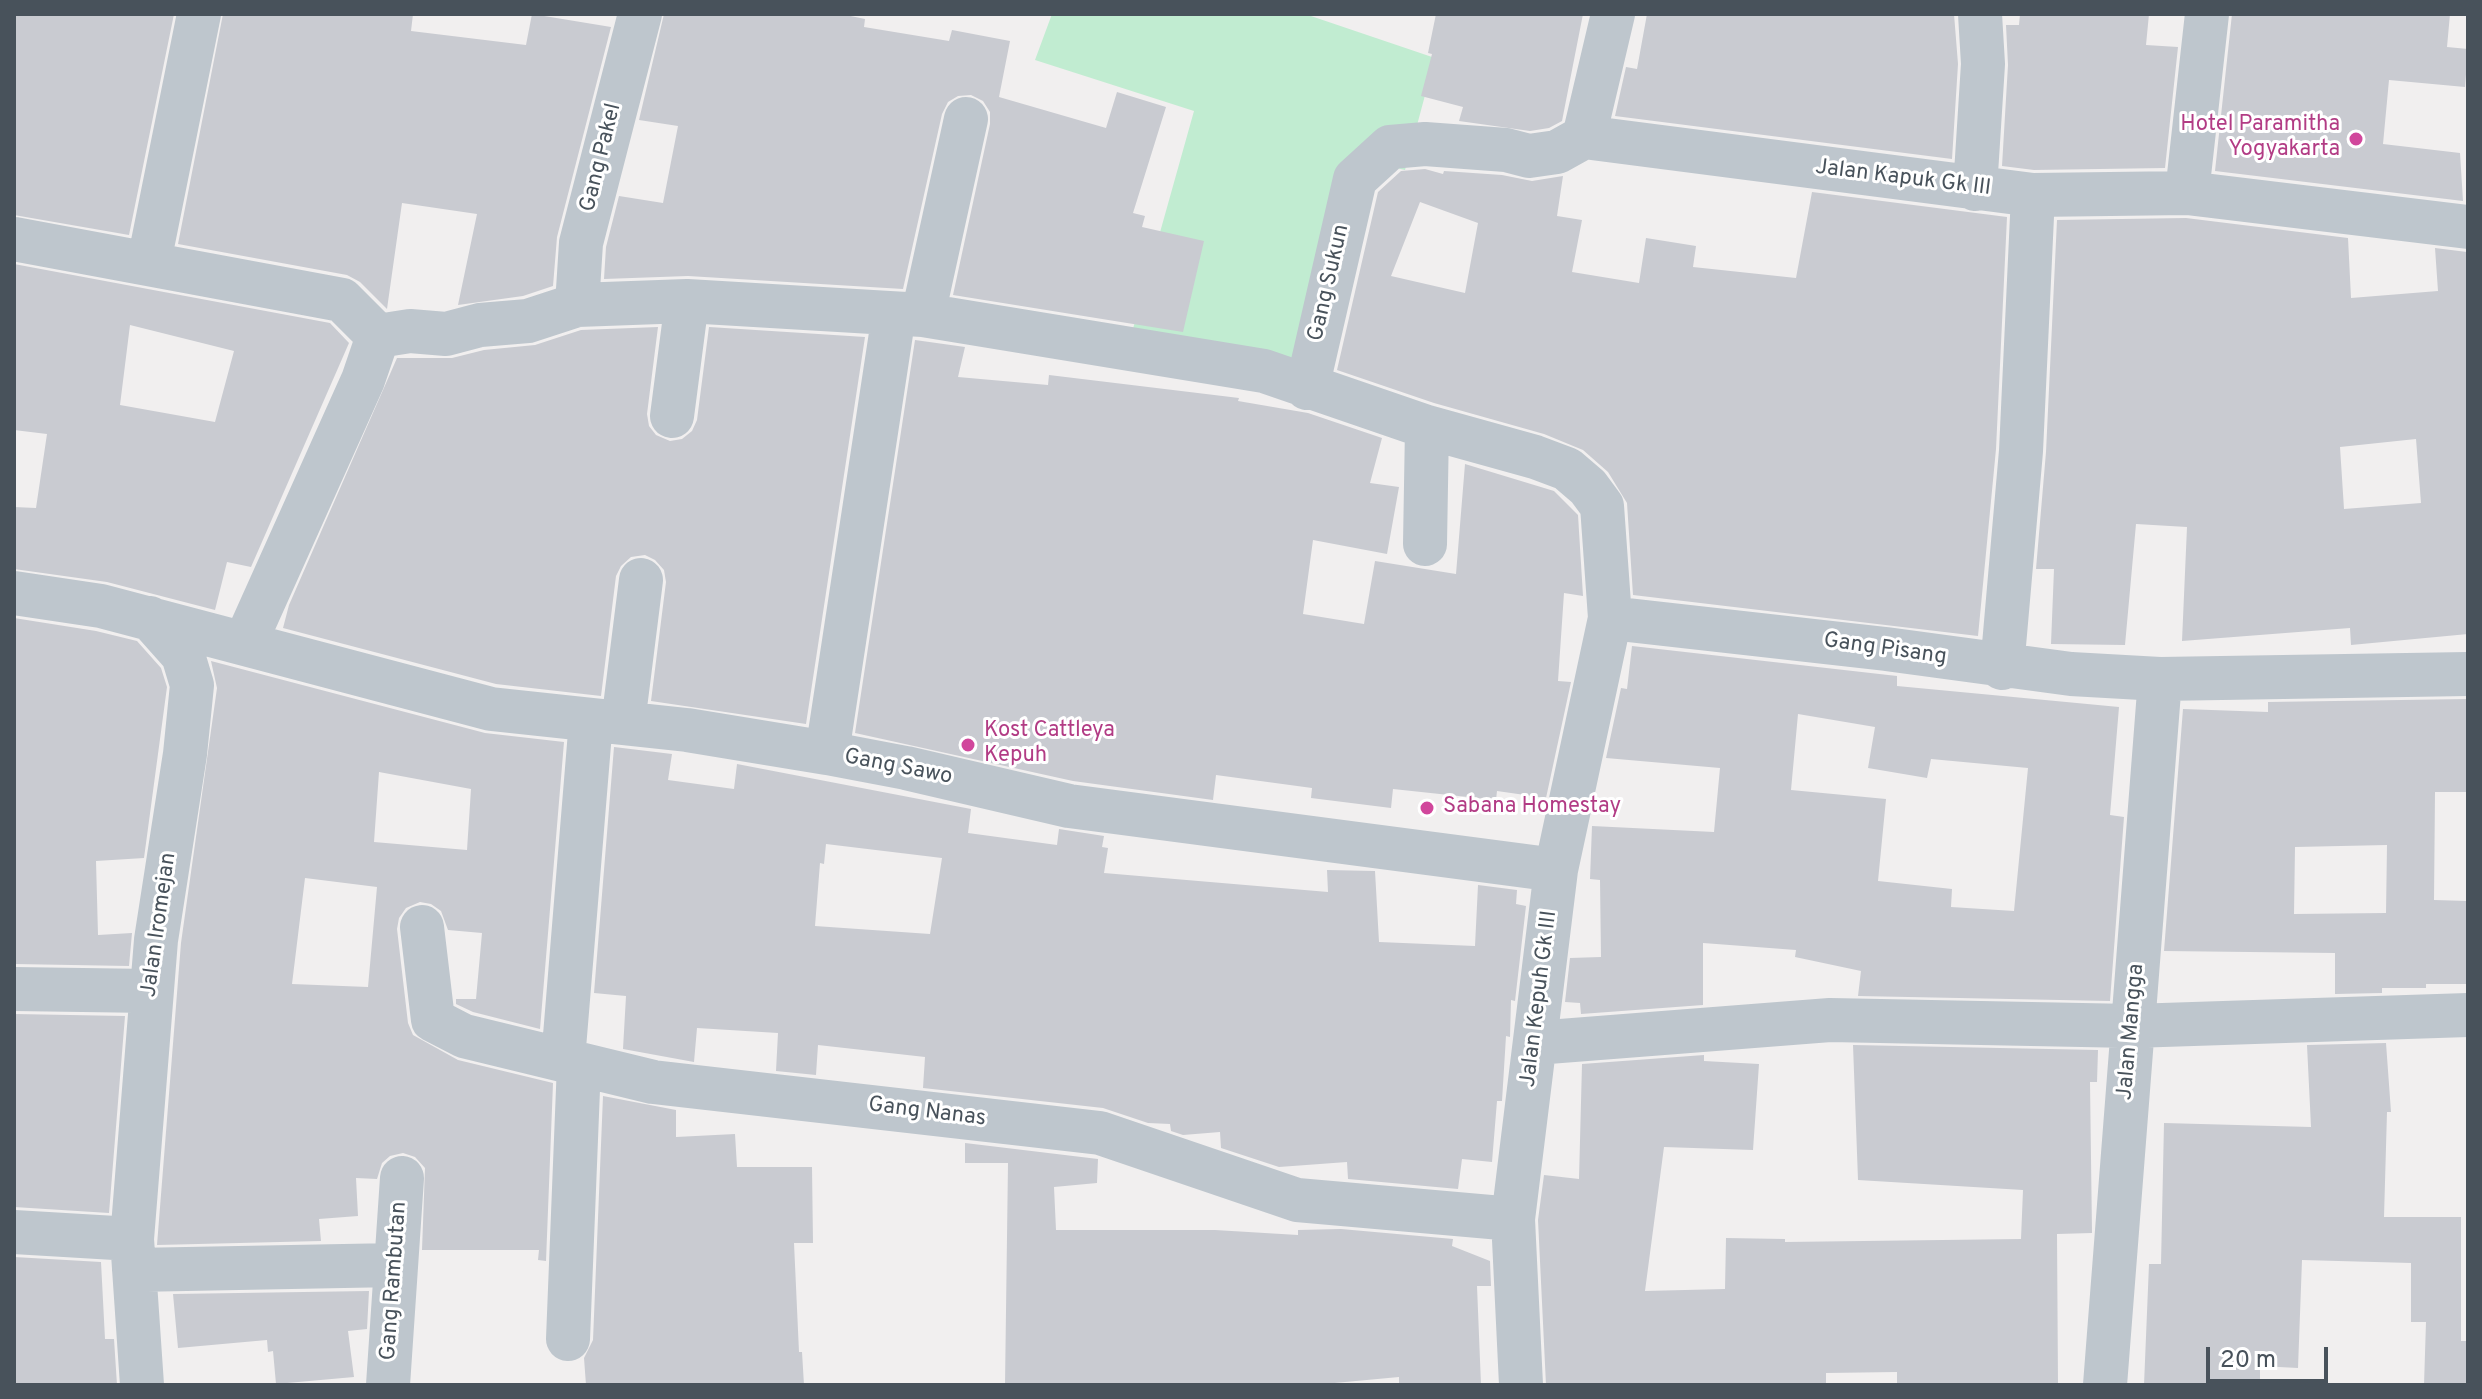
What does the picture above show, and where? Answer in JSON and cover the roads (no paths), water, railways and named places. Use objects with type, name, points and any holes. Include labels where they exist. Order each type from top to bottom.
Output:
[{"type":"street","points":[[149,262],[199,14]]},
{"type":"street","name":"Gang Pakel","points":[[577,305],[581,243],[640,14]]},
{"type":"street","points":[[1584,137],[1613,14]]},
{"type":"street","points":[[1975,189],[1983,64],[1980,14]]},
{"type":"street","points":[[2187,193],[2207,14]]},
{"type":"street","points":[[827,753],[908,314],[966,119]]},
{"type":"street","name":"Gang Sukun","points":[[1307,388],[1355,179],[1390,147],[1425,144],[1506,150],[1529,156],[1557,152],[1584,137]]},
{"type":"street","name":"Jalan Kapuk Gk III","points":[[1584,137],[2033,195],[2187,193],[2468,227]]},
{"type":"street","points":[[2002,668],[2021,451],[2033,195]]},
{"type":"street","points":[[14,239],[342,300],[378,336],[363,380],[245,643]]},
{"type":"street","points":[[672,416],[687,301]]},
{"type":"street","name":"Jalan Kepuh Gk III","points":[[378,336],[410,331],[446,334],[480,325],[528,321],[577,305],[687,301],[908,314],[1264,371],[1427,427],[1535,457],[1567,469],[1588,487],[1602,506],[1610,618],[1556,870],[1513,1219],[1521,1385]]},
{"type":"street","points":[[1425,544],[1427,427]]},
{"type":"street","points":[[568,1339],[571,1062],[607,721],[641,580]]},
{"type":"street","points":[[14,593],[101,606],[150,618]]},
{"type":"street","name":"Gang Sawo","points":[[150,618],[491,709],[607,721],[827,753],[1069,806],[1556,870]]},
{"type":"street","name":"Jalan Iromejan","points":[[142,1385],[133,1255],[151,991],[192,685],[183,655],[150,618]]},
{"type":"street","name":"Gang Pisang","points":[[1610,618],[1886,649],[2002,668],[2160,679],[2468,674]]},
{"type":"street","name":"Jalan Mangga","points":[[2105,1385],[2160,679]]},
{"type":"street","name":"Gang Nanas","points":[[422,927],[433,1020],[464,1036],[653,1082],[1100,1133],[1297,1200],[1513,1219]]},
{"type":"street","points":[[14,989],[151,991]]},
{"type":"street","points":[[1535,1043],[1830,1020],[2132,1026],[2468,1015]]},
{"type":"street","name":"Gang Rambutan","points":[[388,1385],[402,1178]]},
{"type":"street","points":[[14,1232],[133,1255],[396,1265]]},
{"type":"place","name":"Hotel Paramitha Yogyakarta","points":[[2356,139]]},
{"type":"place","name":"Kost Cattleya Kepuh","points":[[968,745]]},
{"type":"place","name":"Sabana Homestay","points":[[1427,808]]}]
